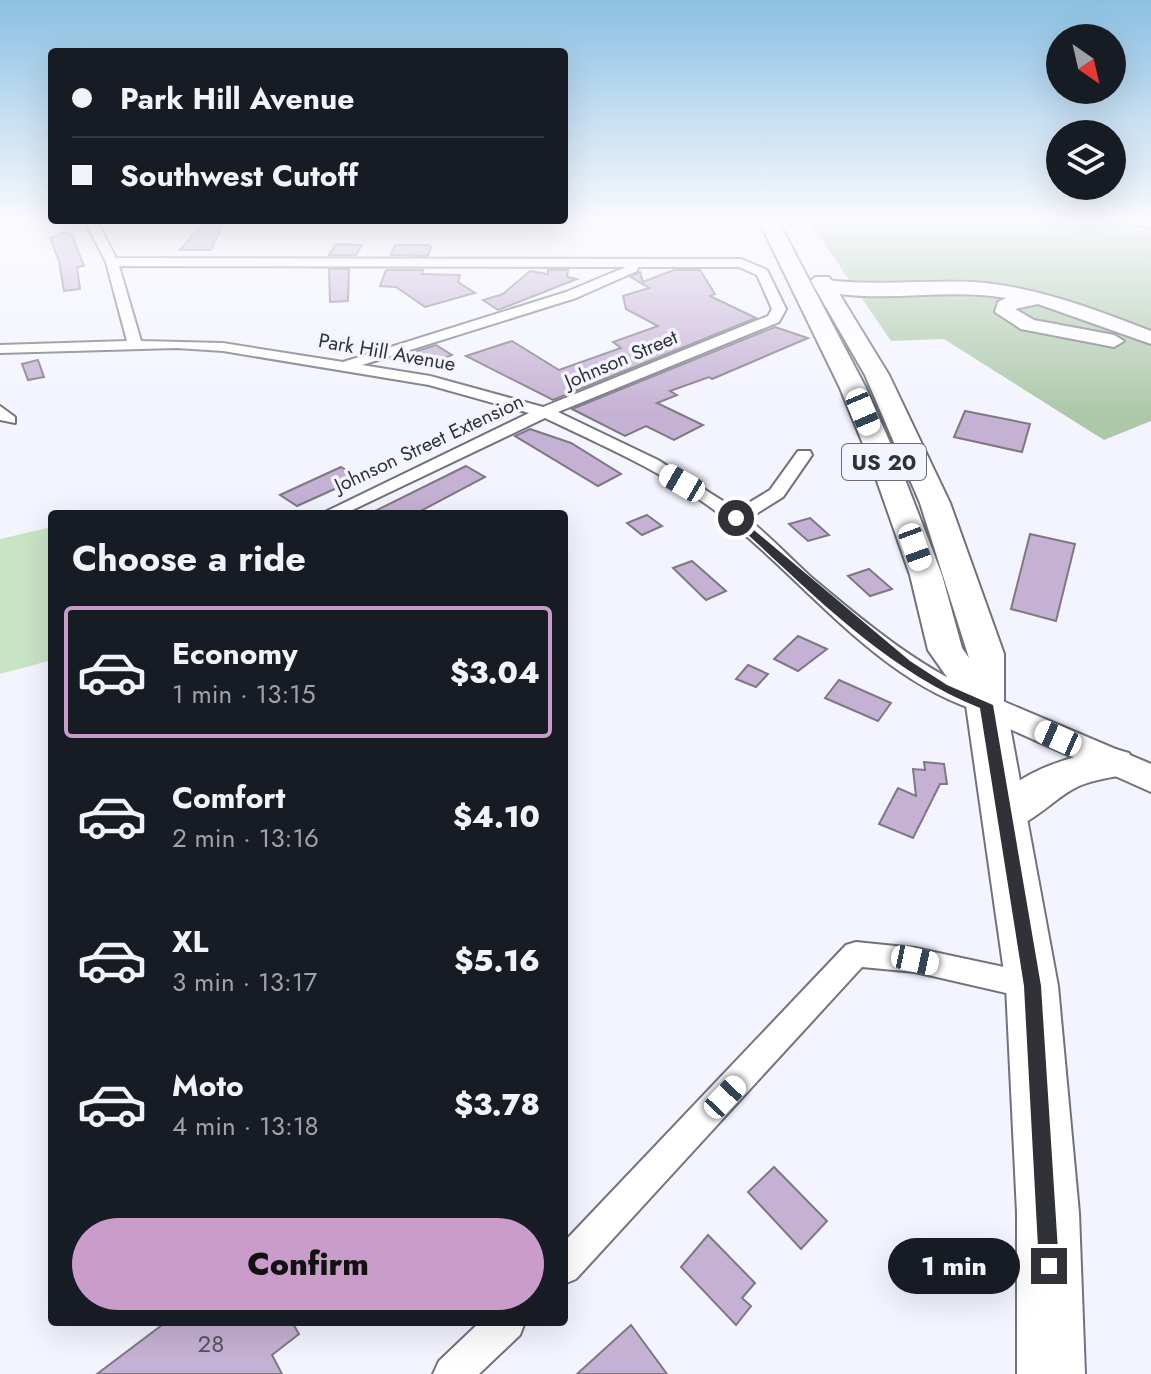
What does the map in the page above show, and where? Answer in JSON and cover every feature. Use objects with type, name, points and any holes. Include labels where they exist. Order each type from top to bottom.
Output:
[{"type":"highway","name":"US 20","points":[[964,697],[1005,816],[1032,986],[1048,1213],[1051,1374]]},
{"type":"main road","name":"US 20","points":[[804,285],[889,434],[935,503],[987,654],[964,697]]},
{"type":"main road","name":"US 20","points":[[825,286],[877,375],[889,434]]},
{"type":"main road","points":[[825,286],[859,290],[975,288],[1013,292],[1067,307],[1151,338]]},
{"type":"main road","points":[[1067,307],[1024,299],[1004,308],[1012,318],[1028,325],[1151,349]]},
{"type":"main road","points":[[964,697],[1151,779]]},
{"type":"main road","points":[[1005,816],[1035,789],[1067,773],[1115,763]]},
{"type":"street","points":[[118,285],[135,345]]},
{"type":"street","points":[[345,366],[594,285]]},
{"type":"street","name":"Johnson Street","points":[[547,413],[659,363],[774,319],[779,309],[768,285]]},
{"type":"street","name":"Park Hill Avenue","points":[[0,349],[135,345],[223,347],[466,389],[547,413],[652,464],[736,518],[853,623],[964,697]]},
{"type":"street","name":"Johnson Street Extension","points":[[338,510],[494,434],[547,413]]},
{"type":"street","points":[[736,518],[765,504],[784,489],[804,455]]},
{"type":"street","points":[[568,1263],[856,954],[915,960],[1032,986]]},
{"type":"street","points":[[452,1374],[503,1326]]},
{"type":"green space","points":[[853,285],[1151,285],[1151,421],[1104,440],[944,339],[891,341]]},
{"type":"green space","points":[[48,528],[48,661],[0,674],[0,539]]},
{"type":"building","points":[[63,285],[79,285],[80,289],[64,291]]},
{"type":"building","points":[[329,285],[348,285],[348,301],[330,302]]},
{"type":"building","points":[[463,285],[475,293],[425,307],[396,287],[380,286]]},
{"type":"building","points":[[513,285],[561,285],[498,310],[483,300],[503,294]]},
{"type":"building","points":[[644,285],[709,285],[715,294],[710,296],[756,318],[553,400],[466,356],[512,341],[559,370],[621,348],[613,342],[658,326],[626,309],[623,296],[649,288]]},
{"type":"building","points":[[775,327],[808,338],[712,379],[709,377],[670,391],[677,395],[657,403],[703,425],[674,440],[646,426],[625,436],[572,409]]},
{"type":"building","points":[[436,345],[452,355],[428,364],[411,353]]},
{"type":"building","points":[[38,360],[44,377],[28,380],[22,364]]},
{"type":"building","points":[[965,411],[1030,424],[1022,452],[954,437]]},
{"type":"building","points":[[530,429],[571,443],[621,474],[598,486],[515,436]]},
{"type":"building","points":[[466,466],[485,477],[423,510],[377,510]]},
{"type":"building","points":[[341,467],[359,478],[297,506],[280,495]]},
{"type":"building","points":[[647,515],[662,526],[642,535],[627,523]]},
{"type":"building","points":[[810,518],[829,535],[808,541],[789,524]]},
{"type":"building","points":[[1030,534],[1075,544],[1056,621],[1011,609]]},
{"type":"building","points":[[692,561],[726,591],[706,600],[673,568]]},
{"type":"building","points":[[869,569],[892,589],[870,596],[848,576]]},
{"type":"building","points":[[798,636],[827,649],[798,671],[774,659]]},
{"type":"building","points":[[748,665],[768,674],[756,687],[736,679]]},
{"type":"building","points":[[839,680],[891,703],[878,721],[825,698]]},
{"type":"building","points":[[924,762],[944,764],[947,784],[940,784],[913,838],[879,824],[898,788],[916,796],[913,769],[925,770]]},
{"type":"building","points":[[774,1167],[827,1221],[801,1249],[748,1192]]},
{"type":"building","points":[[708,1235],[755,1283],[742,1298],[751,1306],[736,1325],[681,1267]]},
{"type":"building","points":[[631,1325],[667,1374],[577,1374]]},
{"type":"building","points":[[161,1326],[294,1326],[299,1334],[272,1355],[282,1374],[97,1374]]},
{"type":"route","points":[[736,518],[770,545],[802,579],[905,664],[943,688],[986,705],[1032,986],[1049,1266]]}]
